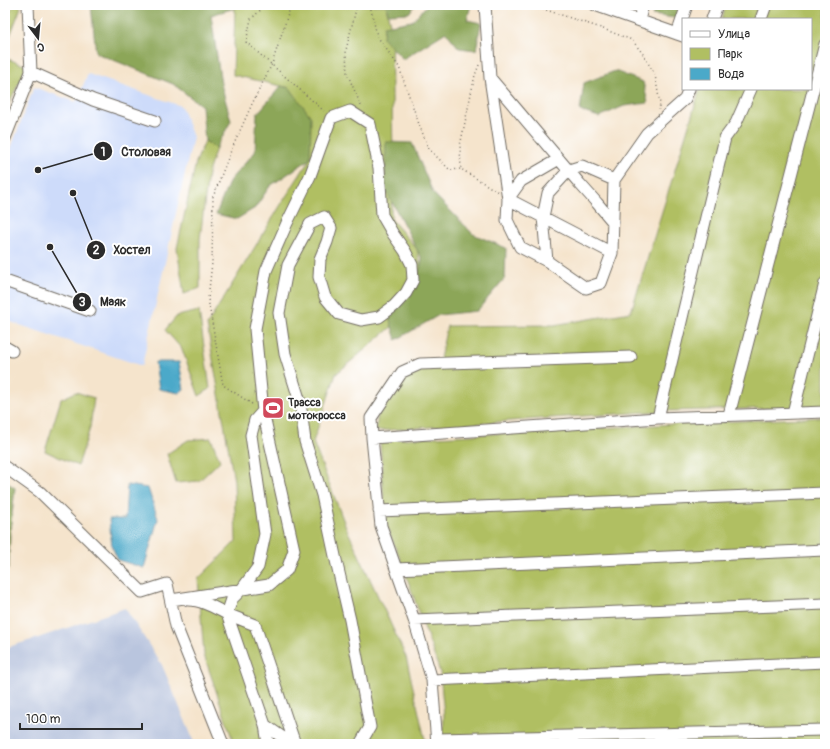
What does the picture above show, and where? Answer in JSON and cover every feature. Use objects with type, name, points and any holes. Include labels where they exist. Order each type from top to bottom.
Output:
[{"type":"street","points":[[5,138],[30,72],[28,5]]},
{"type":"street","points":[[485,5],[490,78],[508,199],[507,220],[520,247],[547,261],[586,288],[601,283],[612,253],[614,180],[647,133],[685,99],[689,90]]},
{"type":"street","points":[[639,20],[643,5]]},
{"type":"street","points":[[684,18],[687,5]]},
{"type":"street","points":[[712,18],[717,5]]},
{"type":"street","points":[[761,18],[766,5]]},
{"type":"street","points":[[600,6],[680,35]]},
{"type":"street","points":[[729,415],[825,44]]},
{"type":"street","points":[[30,72],[93,100],[155,121]]},
{"type":"street","points":[[490,78],[612,222]]},
{"type":"street","points":[[658,418],[725,138],[736,123],[751,90]]},
{"type":"street","points":[[171,600],[269,585],[287,570],[294,550],[263,411],[255,329],[266,271],[310,176],[331,118],[350,111],[370,124],[379,168],[382,215],[405,251],[412,265],[413,280],[406,293],[394,306],[379,317],[361,320],[339,314],[325,297],[320,277],[320,259],[331,228],[324,217],[310,224],[288,265],[279,314],[285,354],[300,402],[305,441],[322,494],[350,620],[370,728],[360,744]]},
{"type":"street","points":[[508,199],[521,181],[559,159]]},
{"type":"street","points":[[547,261],[543,217],[548,193],[569,170],[582,166],[614,180]]},
{"type":"street","points":[[508,199],[612,253]]},
{"type":"street","points":[[5,281],[90,311]]},
{"type":"street","points":[[793,413],[825,283]]},
{"type":"street","points":[[631,357],[420,364],[402,372],[371,418],[381,526],[414,620],[432,680],[437,741],[825,730]]},
{"type":"street","points":[[263,411],[255,420],[251,435],[265,534],[258,567],[242,589],[232,599],[227,614],[265,725],[268,744]]},
{"type":"street","points":[[372,438],[658,418],[825,412]]},
{"type":"street","points":[[5,467],[40,492],[142,592],[167,584],[176,626],[223,744]]},
{"type":"street","points":[[379,511],[825,493]]},
{"type":"street","points":[[396,569],[825,550]]},
{"type":"street","points":[[171,600],[194,600],[255,625],[294,744]]},
{"type":"street","points":[[414,620],[825,604]]},
{"type":"street","points":[[432,680],[825,662]]},
{"type":"street","points":[[265,725],[294,744]]},
{"type":"path","points":[[266,5],[251,19],[246,42],[331,118]]},
{"type":"path","points":[[263,411],[223,385],[208,299],[212,263],[213,197],[230,153],[272,64],[291,5]]},
{"type":"path","points":[[357,5],[346,50],[347,73],[370,124]]},
{"type":"path","points":[[370,5],[377,36],[399,67],[420,128],[429,149],[450,170],[461,169],[508,199]]},
{"type":"path","points":[[531,5],[632,40],[643,54],[655,75],[660,104],[658,123]]},
{"type":"path","points":[[461,169],[460,146],[475,75],[480,63]]},
{"type":"shaded area","points":[[88,74],[181,106],[193,137],[142,366],[5,320],[5,164],[34,87],[76,102]]},
{"type":"shaded area","points":[[125,608],[162,665],[195,744],[5,744],[5,648]]},
{"type":"green space","points":[[15,5],[19,5],[21,7],[5,49],[6,20],[11,9]]},
{"type":"green space","points":[[91,5],[239,5],[235,8],[211,15],[221,84],[231,121],[216,148],[205,141],[202,106],[173,84],[96,53]]},
{"type":"green space","name":"Трасса мотокросса","points":[[239,5],[386,5],[391,29],[393,160],[391,219],[417,249],[427,297],[336,374],[313,442],[346,527],[406,657],[426,744],[234,744],[204,655],[198,579],[236,541],[234,481],[207,325],[310,159],[290,88],[233,75],[235,8]]},
{"type":"green space","points":[[386,5],[415,5],[409,13],[388,14]]},
{"type":"green space","points":[[427,5],[471,5],[467,20],[481,23],[476,50],[459,48],[446,32],[403,59],[383,38],[384,26],[412,21]]},
{"type":"green space","points":[[656,5],[680,5],[675,18],[652,15]]},
{"type":"green space","points":[[726,5],[825,5],[825,407],[665,411],[376,431],[378,411],[408,372],[438,368],[447,326],[554,325],[631,312],[700,90],[812,90],[812,18],[722,18]]},
{"type":"green space","points":[[5,58],[27,66],[5,112]]},
{"type":"green space","points":[[615,71],[643,82],[648,103],[624,106],[599,117],[580,111],[584,83]]},
{"type":"green space","points":[[281,86],[290,88],[311,117],[310,159],[270,186],[255,208],[237,219],[216,214],[230,180],[255,152],[257,114]]},
{"type":"green space","points":[[205,141],[216,148],[208,173],[200,239],[200,288],[184,294],[177,248],[196,162]]},
{"type":"green space","points":[[386,142],[412,143],[433,193],[473,234],[506,248],[505,278],[477,311],[439,315],[396,340],[389,317],[416,288],[422,259],[385,189]]},
{"type":"green space","points":[[199,311],[210,389],[199,396],[182,349],[165,330],[177,316]]},
{"type":"green space","points":[[76,392],[94,398],[90,428],[78,466],[45,451],[61,399]]},
{"type":"green space","points":[[825,417],[825,744],[443,744],[444,715],[440,672],[401,561],[385,523],[380,440]]},
{"type":"green space","points":[[211,438],[220,461],[199,481],[176,483],[167,454],[188,440]]},
{"type":"green space","points":[[5,481],[15,488],[10,532],[9,568],[5,567]]},
{"type":"water","points":[[155,362],[179,362],[184,389],[179,393],[159,389]]},
{"type":"water","points":[[127,485],[148,488],[158,519],[144,568],[118,560],[112,547],[109,519],[125,519]]},
{"type":"place","name":"Столовая","points":[[38,170]]},
{"type":"place","name":"Хостел","points":[[73,193]]},
{"type":"place","name":"Маяк","points":[[50,247]]},
{"type":"place","name":"Трасса мотокросса","points":[[273,408]]}]
